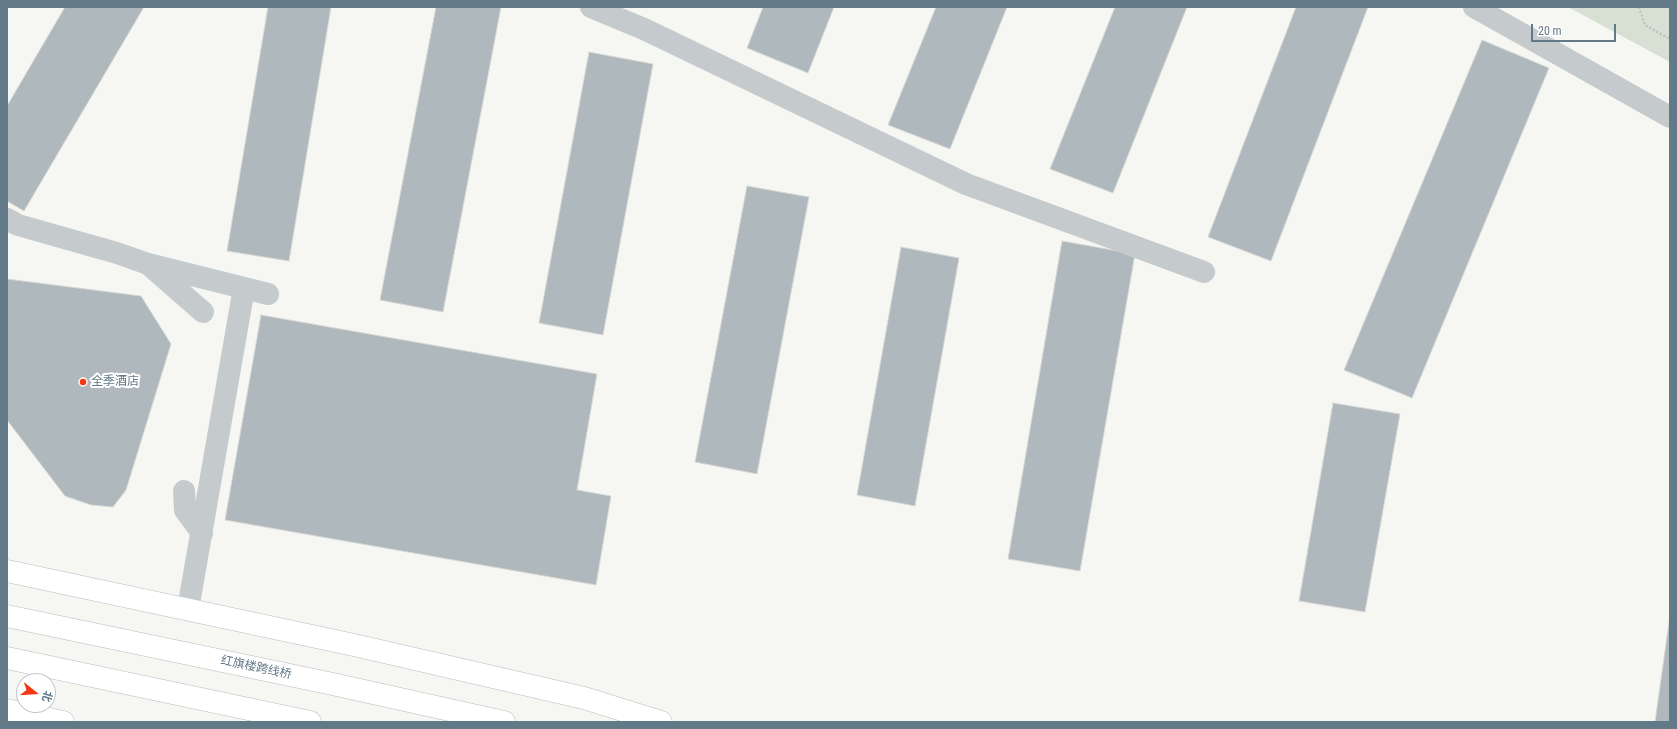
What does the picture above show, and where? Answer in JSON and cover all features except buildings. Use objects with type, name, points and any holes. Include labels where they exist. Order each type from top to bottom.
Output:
[{"type":"main road","points":[[7,571],[362,646],[584,698],[661,722]]},
{"type":"main road","name":"红旗楼跨线桥","points":[[7,616],[504,722]]},
{"type":"main road","points":[[7,658],[310,722]]},
{"type":"main road","points":[[7,710],[63,722]]},
{"type":"street","points":[[592,7],[651,32],[966,184],[1204,272]]},
{"type":"street","points":[[1474,7],[1670,117]]},
{"type":"street","points":[[7,219],[18,225],[116,253],[148,264],[268,294]]},
{"type":"street","points":[[148,264],[203,312]]},
{"type":"street","points":[[188,609],[244,288]]},
{"type":"street","points":[[184,491],[185,510],[202,534]]},
{"type":"path","points":[[1639,7],[1644,25],[1670,39]]},
{"type":"shaded area","points":[[1568,7],[1670,7],[1670,62]]},
{"type":"place","name":"全季酒店","points":[[83,382]]}]
